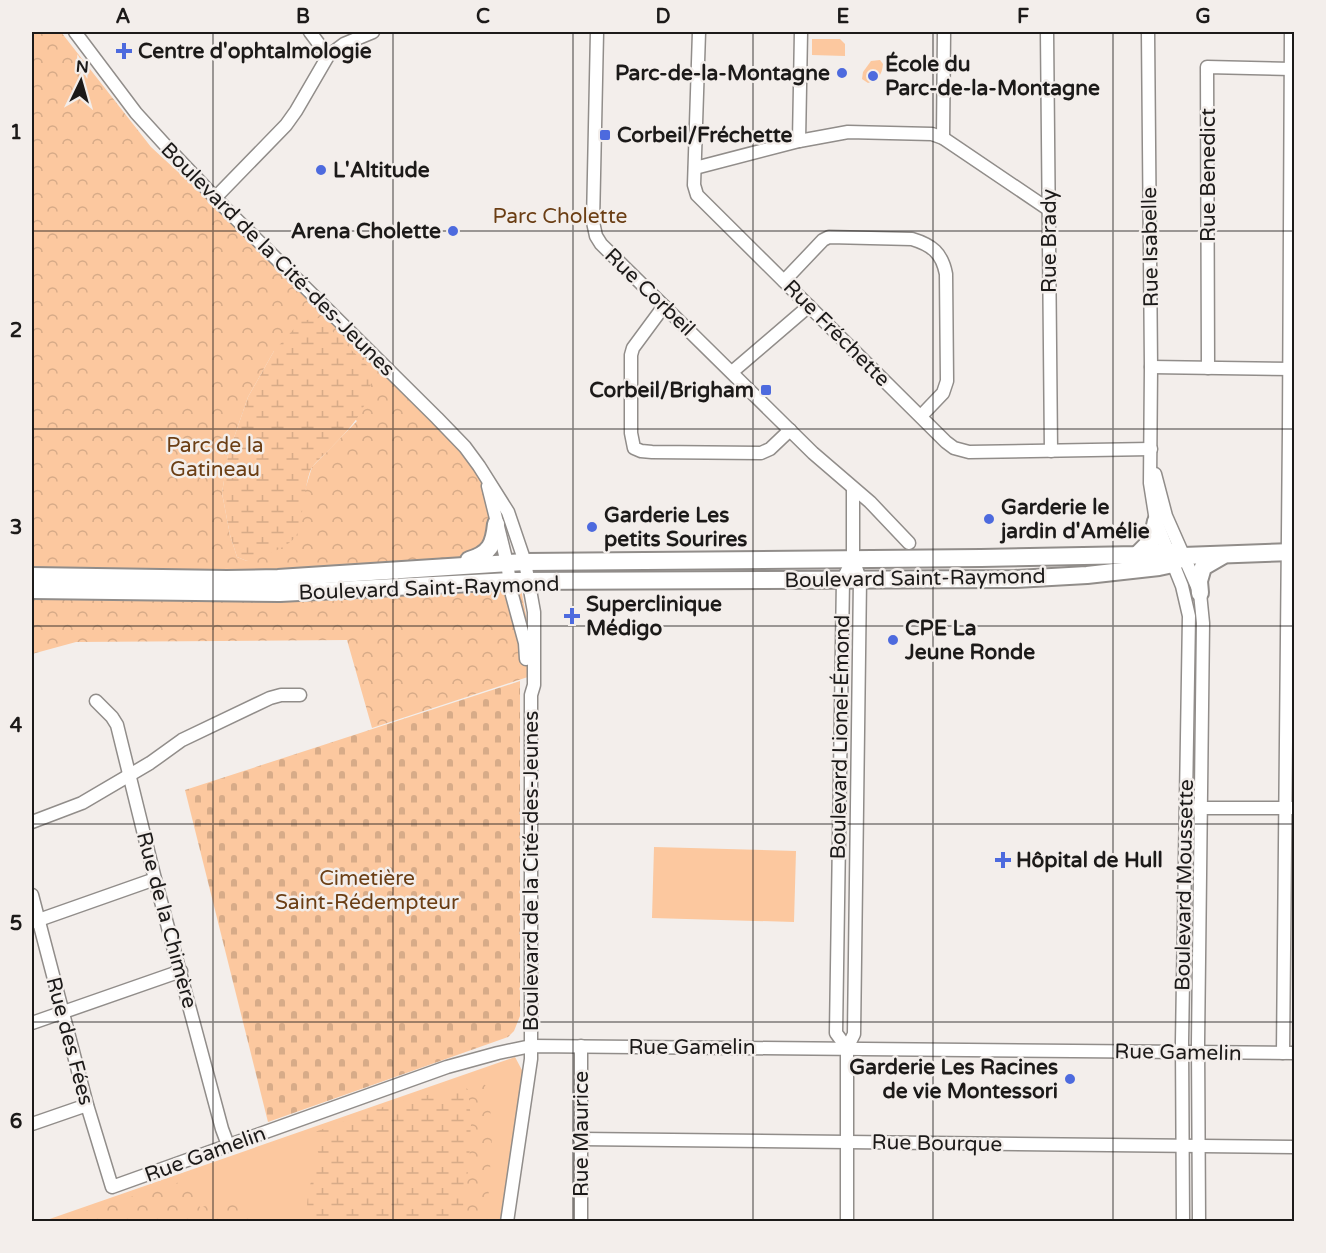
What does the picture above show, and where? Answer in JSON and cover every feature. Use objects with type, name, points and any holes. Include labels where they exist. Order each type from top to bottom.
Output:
[{"type":"main road","points":[[1137,555],[1152,540],[1156,521]]},
{"type":"main road","points":[[451,565],[486,553],[493,544],[496,524]]},
{"type":"main road","name":"Boulevard Saint-Raymond","points":[[32,590],[280,593],[511,581],[1053,577],[1175,557],[1291,552]]},
{"type":"main road","points":[[1200,593],[1198,581],[1203,567],[1226,554]]},
{"type":"main road","name":"Boulevard Saint-Raymond","points":[[32,576],[227,579],[278,578],[507,562],[1137,555],[1175,557]]},
{"type":"street","name":"Boulevard de la Cité-des-Jeunes","points":[[75,32],[136,113],[215,198],[465,447],[508,512],[525,562],[534,612],[534,685],[531,695],[531,1059],[507,1221]]},
{"type":"street","points":[[310,32],[328,56]]},
{"type":"street","points":[[215,198],[291,118],[328,56],[344,44],[374,32]]},
{"type":"street","name":"Rue Corbeil","points":[[597,32],[593,226],[596,236],[608,252],[790,430],[870,502],[909,543]]},
{"type":"street","name":"Rue Fréchette","points":[[699,32],[694,185],[699,198],[946,442],[961,450],[976,452],[1051,451],[1151,455]]},
{"type":"street","points":[[799,141],[801,32]]},
{"type":"street","points":[[943,138],[944,32]]},
{"type":"street","name":"Rue Brady","points":[[1047,32],[1051,451]]},
{"type":"street","name":"Rue Isabelle","points":[[1148,32],[1150,483],[1156,521],[1175,557]]},
{"type":"street","points":[[1288,1053],[1293,204],[1291,32]]},
{"type":"street","name":"Rue Benedict","points":[[1208,368],[1208,67],[1292,69]]},
{"type":"street","points":[[695,168],[799,141],[858,131],[932,134],[943,138],[1048,209]]},
{"type":"street","points":[[784,281],[823,240],[829,237],[912,239],[923,242],[939,253],[944,261],[946,274],[947,381],[943,393],[921,416]]},
{"type":"street","points":[[664,306],[633,348],[631,355],[630,433],[634,448],[652,452],[760,453],[770,449],[790,430]]},
{"type":"street","points":[[732,372],[809,306]]},
{"type":"street","points":[[1151,367],[1292,369]]},
{"type":"street","name":"Rue Isabelle","points":[[1151,455],[1175,557]]},
{"type":"street","name":"Boulevard de la Cité-des-Jeunes","points":[[487,480],[525,643],[527,685],[531,695]]},
{"type":"street","points":[[853,489],[853,558]]},
{"type":"street","name":"Boulevard Moussette","points":[[1175,557],[1200,593],[1203,624],[1198,1221]]},
{"type":"street","name":"Boulevard Moussette","points":[[1175,557],[1189,616],[1182,1052],[1183,1221]]},
{"type":"street","name":"Boulevard Lionel-Émond","points":[[847,1048],[836,1033],[843,579],[853,558]]},
{"type":"street","name":"Boulevard Lionel-Émond","points":[[847,1221],[847,1048],[854,1034],[860,579],[853,558]]},
{"type":"street","points":[[32,822],[82,803],[129,776],[182,740],[270,698],[281,695],[300,695]]},
{"type":"street","name":"Rue de la Chimère","points":[[96,701],[117,725],[155,879],[228,1145]]},
{"type":"street","points":[[1186,808],[1289,808]]},
{"type":"street","points":[[35,921],[155,879]]},
{"type":"street","name":"Rue des Fées","points":[[32,895],[35,921],[112,1187]]},
{"type":"street","points":[[32,1023],[181,971]]},
{"type":"street","name":"Rue Gamelin","points":[[112,1187],[447,1068],[531,1046],[1288,1053]]},
{"type":"street","name":"Rue Maurice","points":[[581,1046],[581,1221]]},
{"type":"street","points":[[32,1124],[87,1105]]},
{"type":"street","name":"Rue Bourque","points":[[580,1139],[1294,1147]]},
{"type":"green space","name":"Parc de la Gatineau","points":[[32,32],[61,32],[151,147],[422,397],[490,490],[516,564],[531,640],[534,675],[372,728],[347,640],[76,642],[32,654]],"holes":[[[274,351],[357,421],[312,467],[302,500],[247,561],[237,557],[222,493],[228,455],[248,397]]]},
{"type":"green space","points":[[812,39],[840,39],[845,44],[845,56],[812,55]]},
{"type":"green space","points":[[880,60],[883,64],[879,76],[868,83],[862,79],[863,72],[871,61]]},
{"type":"green space","points":[[319,318],[373,371],[368,396],[354,423],[311,469],[296,536],[280,548],[247,561],[237,557],[222,493],[228,455],[248,397],[274,351],[301,321]]},
{"type":"green space","name":"Cimetière Saint-Rédempteur","points":[[520,681],[520,1016],[514,1031],[508,1037],[268,1122],[185,790]]},
{"type":"green space","points":[[654,847],[796,851],[794,922],[652,918]]},
{"type":"green space","points":[[515,1057],[523,1072],[500,1221],[41,1222]]},
{"type":"green space","points":[[481,1080],[489,1090],[492,1136],[487,1221],[464,1222],[463,1196],[469,1166],[471,1119],[468,1090],[465,1086]]},
{"type":"green space","points":[[465,1086],[468,1090],[471,1119],[469,1167],[463,1196],[464,1221],[306,1221],[308,1192],[319,1155],[312,1133],[394,1103]]},
{"type":"green space","points":[[193,1178],[200,1208],[233,1195],[267,1221],[52,1221]]},
{"type":"place","name":"Centre d'ophtalmologie","points":[[124,51]]},
{"type":"place","name":"Parc-de-la-Montagne","points":[[842,73]]},
{"type":"place","name":"École du Parc-de-la-Montagne","points":[[873,76]]},
{"type":"place","name":"Corbeil/Fréchette","points":[[605,135]]},
{"type":"place","name":"L'Altitude","points":[[321,170]]},
{"type":"place","name":"Arena Cholette","points":[[453,231]]},
{"type":"place","name":"Corbeil/Brigham","points":[[766,390]]},
{"type":"place","name":"Garderie le jardin d'Amélie","points":[[989,519]]},
{"type":"place","name":"Garderie Les petits Sourires","points":[[592,527]]},
{"type":"place","name":"Superclinique Médigo","points":[[572,616]]},
{"type":"place","name":"CPE La Jeune Ronde","points":[[893,640]]},
{"type":"place","name":"Hôpital de Hull","points":[[1003,860]]},
{"type":"place","name":"Garderie Les Racines de vie Montessori","points":[[1070,1079]]},
{"type":"park label","name":"Parc Cholette","points":[[560,216]]}]
